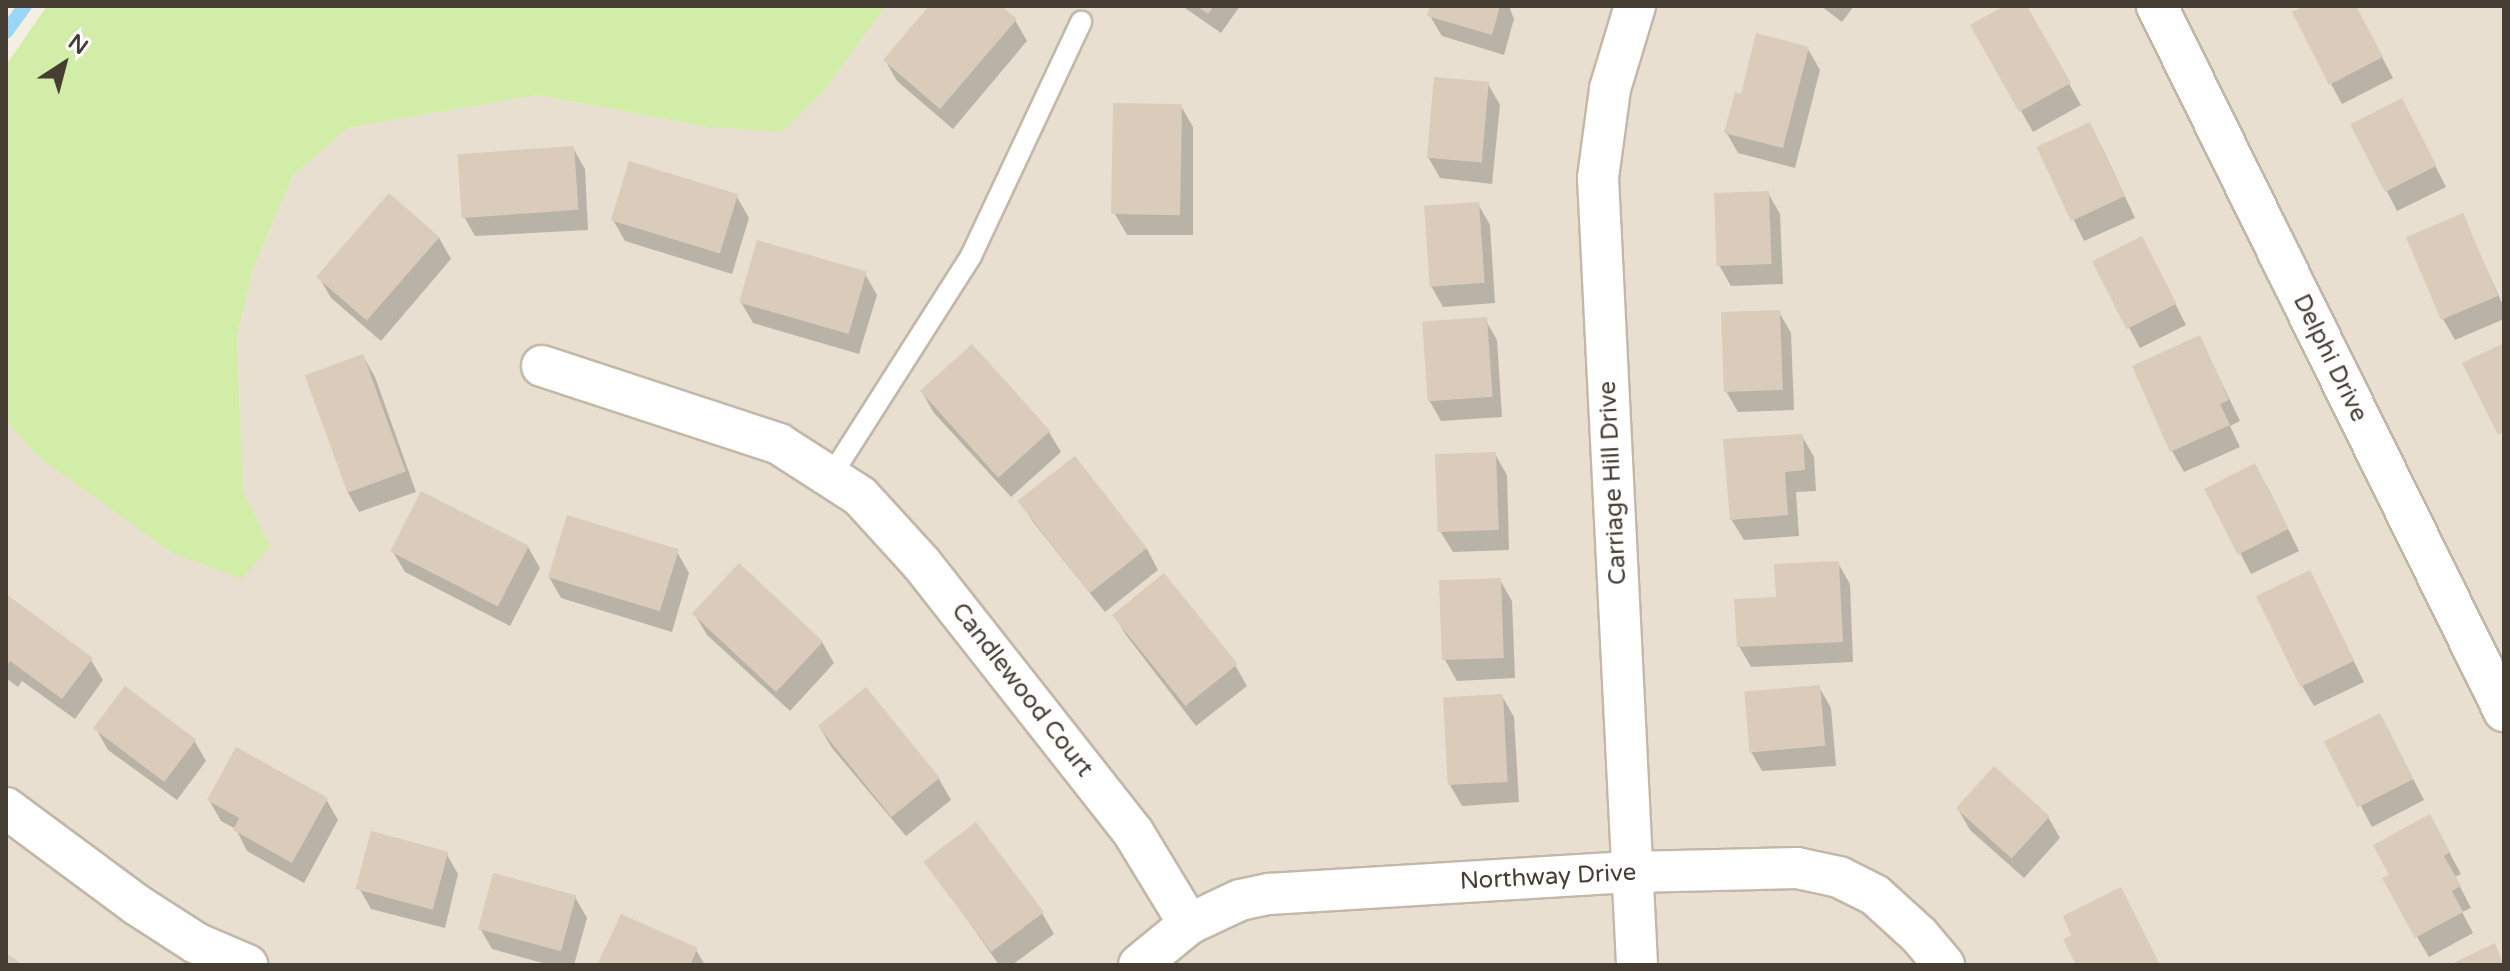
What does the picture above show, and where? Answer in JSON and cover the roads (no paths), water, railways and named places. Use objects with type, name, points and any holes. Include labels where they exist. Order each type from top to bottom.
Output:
[{"type":"street","name":"Carriage Hill Drive","points":[[1635,6],[1610,89],[1598,178],[1637,965]]},
{"type":"street","name":"Delphi Drive","points":[[2157,6],[2504,711]]},
{"type":"street","name":"Candlewood Court","points":[[542,366],[779,444],[860,496],[922,564],[1133,832],[1189,924]]},
{"type":"street","points":[[6,808],[137,905],[196,943],[247,965]]},
{"type":"street","name":"Northway Drive","points":[[1139,965],[1189,924],[1240,900],[1269,894],[1632,872],[1797,868],[1839,877],[1875,895],[1919,935],[1944,965]]},
{"type":"lane","points":[[831,476],[971,256],[1081,22]]},
{"type":"waterway","points":[[6,32],[25,6]]}]
